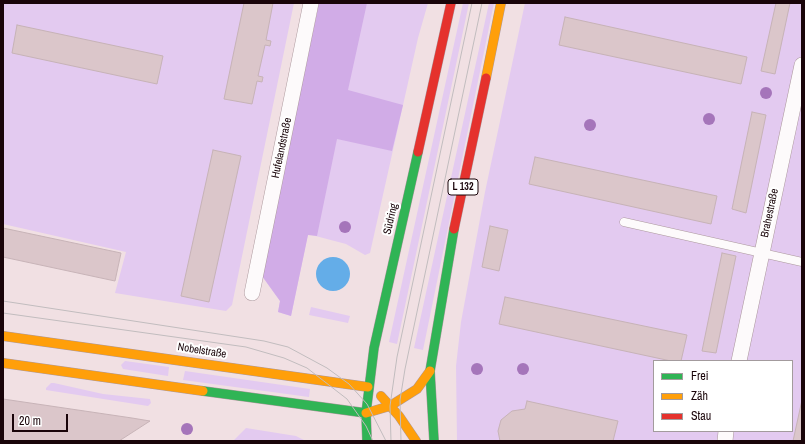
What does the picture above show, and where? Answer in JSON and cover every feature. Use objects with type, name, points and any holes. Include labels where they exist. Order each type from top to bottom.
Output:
[{"type":"main road","name":"Südring","points":[[367,441],[366,413],[374,348],[451,3]]},
{"type":"main road","name":"L 132","points":[[434,441],[430,371],[448,260],[502,3]]},
{"type":"main road","name":"Nobelstraße","points":[[3,336],[368,387],[380,395],[399,416],[416,441]]},
{"type":"main road","name":"L 132","points":[[3,363],[366,413],[390,406],[417,389],[430,371]]},
{"type":"street","name":"Hufelandstraße","points":[[252,293],[311,3]]},
{"type":"street","name":"Brahestraße","points":[[739,360],[802,65]]},
{"type":"lane","points":[[624,222],[802,262]]},
{"type":"shaded area","points":[[3,3],[294,3],[232,305],[226,311],[115,293],[126,252],[3,224]]},
{"type":"shaded area","points":[[319,3],[428,3],[418,38],[370,253],[365,255],[346,244],[308,234],[291,316],[278,312],[280,301],[262,276]]},
{"type":"shaded area","points":[[319,3],[367,3],[348,90],[403,105],[392,151],[337,139],[317,236],[308,235],[291,316],[278,312],[280,301],[262,276]]},
{"type":"shaded area","points":[[463,3],[469,3],[397,344],[389,342]]},
{"type":"shaded area","points":[[489,3],[494,3],[423,350],[414,348]]},
{"type":"shaded area","points":[[525,3],[802,3],[802,441],[457,441],[456,366],[461,322],[485,192]]},
{"type":"shaded area","points":[[311,307],[350,316],[348,323],[309,315]]},
{"type":"shaded area","points":[[125,361],[169,367],[168,376],[123,369],[121,365]]},
{"type":"shaded area","points":[[185,371],[310,389],[309,397],[183,380]]},
{"type":"shaded area","points":[[51,383],[103,394],[150,399],[151,403],[148,406],[46,390]]},
{"type":"shaded area","points":[[246,428],[296,436],[306,441],[233,441]]},
{"type":"water","points":[[330,257],[336,257],[340,258],[347,264],[350,274],[349,281],[343,288],[336,291],[330,291],[326,290],[319,284],[316,277],[316,271],[317,267],[323,260]]},
{"type":"building","points":[[244,3],[273,3],[266,40],[271,41],[270,46],[265,45],[258,76],[263,77],[262,82],[257,81],[252,104],[224,99]]},
{"type":"building","points":[[776,3],[790,3],[775,74],[761,71]]},
{"type":"building","points":[[565,17],[747,57],[741,84],[559,45]]},
{"type":"building","points":[[17,25],[163,56],[157,84],[12,53]]},
{"type":"building","points":[[752,112],[766,115],[746,213],[732,209]]},
{"type":"building","points":[[213,150],[241,156],[209,302],[181,296]]},
{"type":"building","points":[[535,157],[717,196],[711,224],[529,184]]},
{"type":"building","points":[[490,226],[508,230],[499,271],[482,267]]},
{"type":"building","points":[[3,228],[121,253],[115,281],[3,257]]},
{"type":"building","points":[[722,253],[736,256],[716,353],[702,351]]},
{"type":"building","points":[[505,297],[687,335],[681,360],[666,360],[499,324]]},
{"type":"building","points":[[3,399],[150,421],[119,441],[3,441]]},
{"type":"building","points":[[802,400],[802,441],[793,441]]},
{"type":"building","points":[[527,401],[618,421],[613,441],[500,441],[498,431],[501,420],[512,411],[525,409]]},
{"type":"tram line","points":[[391,441],[390,406],[397,357],[472,3]]},
{"type":"tram line","points":[[401,441],[400,400],[405,369],[482,3]]},
{"type":"tram line","points":[[3,301],[264,341],[288,347],[327,368],[349,384],[367,404],[386,441]]},
{"type":"tram line","points":[[3,313],[246,347],[284,358],[307,368],[347,399],[366,426],[373,441]]},
{"type":"traffic: fast","points":[[367,441],[366,413],[374,348],[418,152]]},
{"type":"traffic: fast","points":[[434,441],[430,371],[454,229]]},
{"type":"traffic: fast","points":[[203,391],[366,413]]},
{"type":"traffic: slow","points":[[486,78],[501,3]]},
{"type":"traffic: slow","points":[[3,336],[368,387]]},
{"type":"traffic: slow","points":[[3,363],[203,391]]},
{"type":"traffic: slow","points":[[366,413],[390,406],[417,389],[430,371]]},
{"type":"traffic: slow","points":[[381,396],[399,416],[416,441]]},
{"type":"traffic: jam","points":[[418,152],[451,3]]},
{"type":"traffic: jam","points":[[454,229],[486,78]]}]
